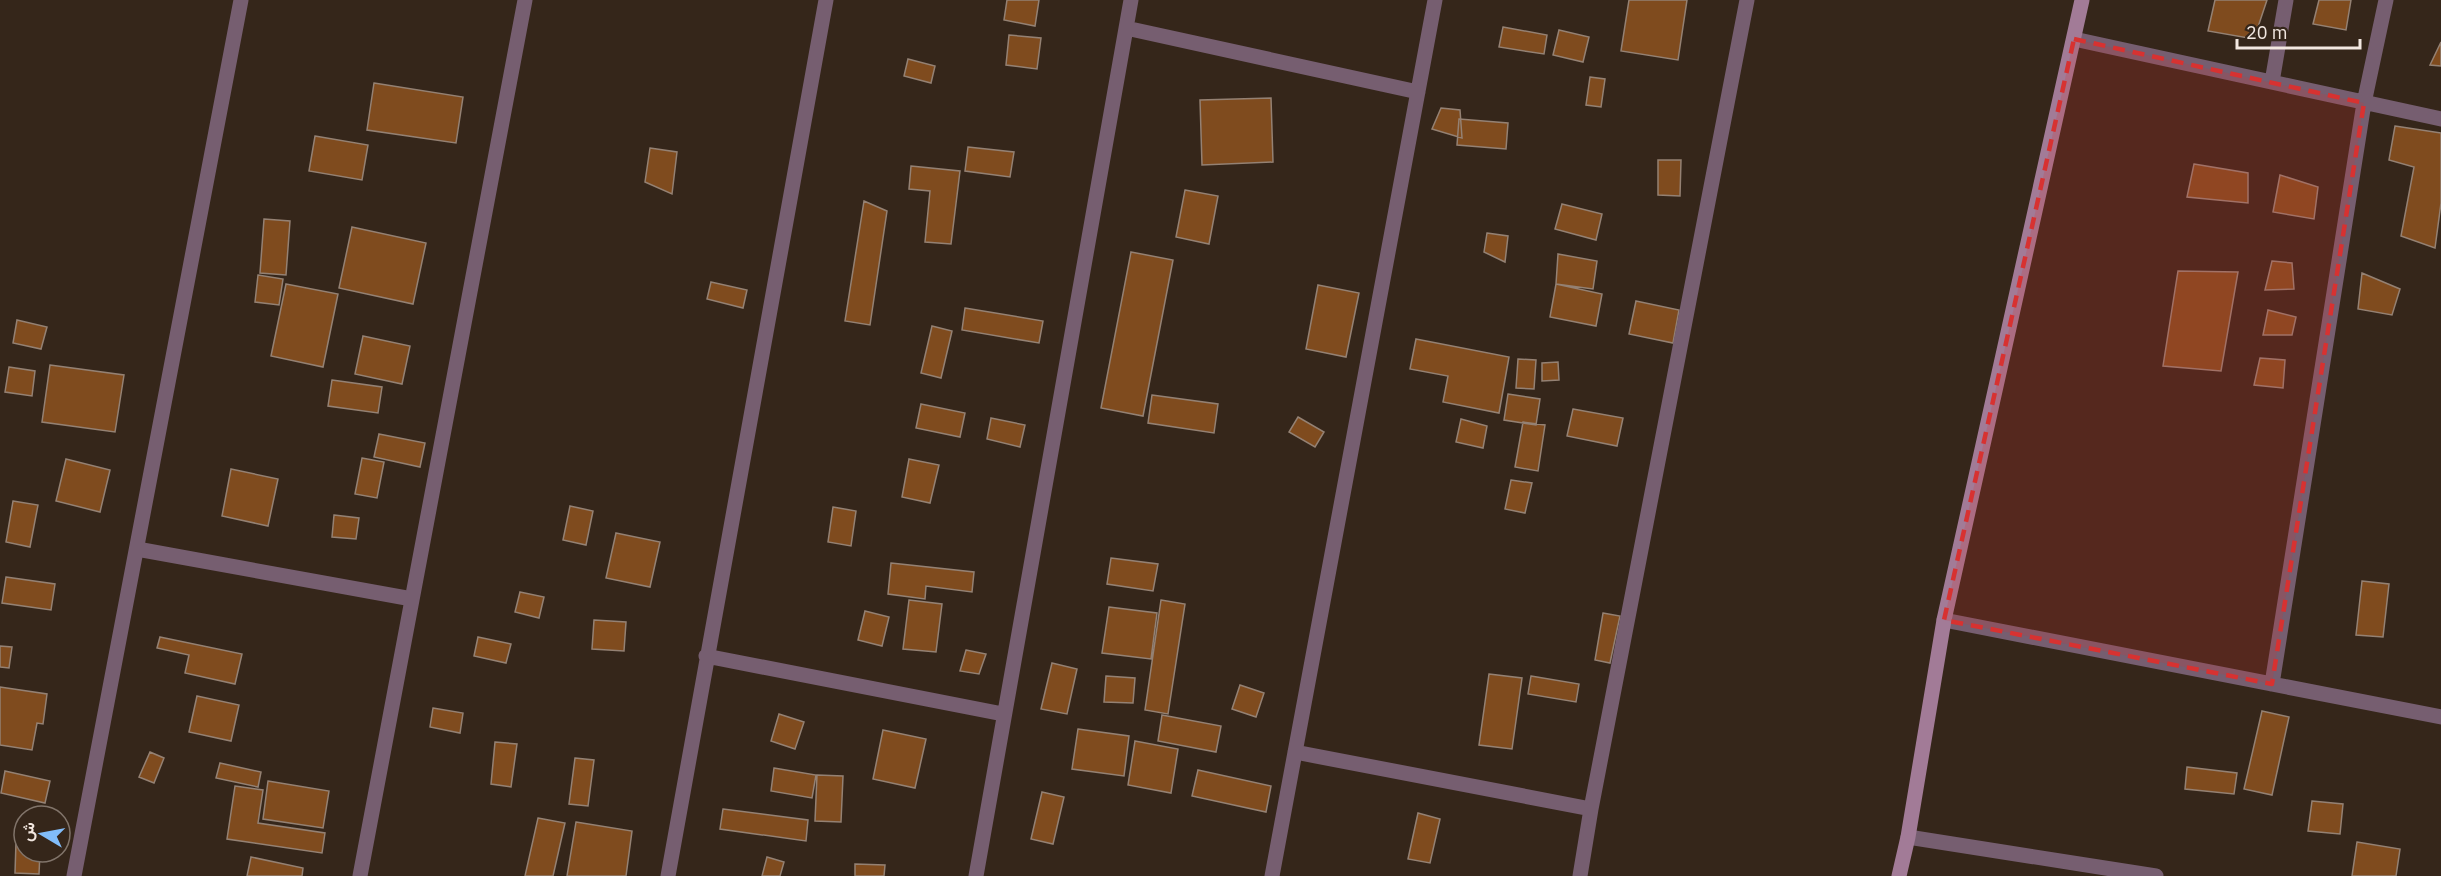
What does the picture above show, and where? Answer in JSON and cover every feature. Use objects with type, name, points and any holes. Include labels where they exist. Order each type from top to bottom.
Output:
[{"type":"street","points":[[74,876],[241,0]]},
{"type":"street","points":[[360,876],[525,0]]},
{"type":"street","points":[[668,876],[826,0]]},
{"type":"street","points":[[976,876],[1131,0]]},
{"type":"street","points":[[1272,876],[1435,0]]},
{"type":"street","points":[[1580,876],[1590,809],[1748,0]]},
{"type":"street","points":[[1899,876],[1908,837],[1944,620],[2082,0]]},
{"type":"street","points":[[2272,82],[2286,0]]},
{"type":"street","points":[[2272,684],[2364,103],[2386,0]]},
{"type":"street","points":[[1126,28],[1418,92]]},
{"type":"street","points":[[2074,39],[2441,119]]},
{"type":"street","points":[[137,549],[412,599]]},
{"type":"street","points":[[1944,620],[2441,717]]},
{"type":"street","points":[[706,656],[1004,714]]},
{"type":"street","points":[[1295,752],[1590,809]]},
{"type":"street","points":[[1908,837],[2156,876]]},
{"type":"highlighted area","points":[[2074,39],[2364,103],[2272,684],[1944,620]]},
{"type":"building","points":[[1007,0],[1039,0],[1035,26],[1004,20]]},
{"type":"building","points":[[1629,0],[1687,0],[1678,60],[1621,51]]},
{"type":"building","points":[[2215,0],[2267,0],[2254,39],[2208,31]]},
{"type":"building","points":[[2319,0],[2351,0],[2346,30],[2313,24]]},
{"type":"building","points":[[1503,27],[1547,35],[1544,54],[1499,47]]},
{"type":"building","points":[[1559,30],[1589,37],[1583,62],[1553,55]]},
{"type":"building","points":[[1009,35],[1041,38],[1037,69],[1006,65]]},
{"type":"building","points":[[2441,42],[2441,66],[2430,65]]},
{"type":"building","points":[[908,59],[935,66],[931,83],[904,76]]},
{"type":"building","points":[[1590,77],[1605,79],[1601,107],[1586,105]]},
{"type":"building","points":[[374,83],[463,97],[456,143],[367,130]]},
{"type":"building","points":[[1271,98],[1273,162],[1202,165],[1200,100]]},
{"type":"building","points":[[1441,108],[1460,110],[1462,138],[1432,129]]},
{"type":"building","points":[[1459,119],[1508,123],[1506,149],[1457,145]]},
{"type":"building","points":[[2395,126],[2441,133],[2441,203],[2435,248],[2401,236],[2414,167],[2389,160]]},
{"type":"building","points":[[315,136],[368,145],[362,180],[309,171]]},
{"type":"building","points":[[968,147],[1014,152],[1010,177],[965,171]]},
{"type":"building","points":[[650,148],[677,152],[672,194],[645,182]]},
{"type":"building","points":[[1658,160],[1681,160],[1680,196],[1658,195]]},
{"type":"building","points":[[2194,164],[2248,173],[2248,203],[2187,197]]},
{"type":"building","points":[[911,166],[960,171],[951,244],[925,242],[930,191],[909,189]]},
{"type":"building","points":[[2280,175],[2318,187],[2314,219],[2273,212]]},
{"type":"building","points":[[1185,190],[1218,196],[1209,244],[1176,237]]},
{"type":"building","points":[[864,201],[887,211],[870,325],[845,321]]},
{"type":"building","points":[[1562,204],[1602,214],[1596,240],[1555,229]]},
{"type":"building","points":[[264,219],[290,221],[286,275],[260,273]]},
{"type":"building","points":[[352,227],[426,243],[413,304],[339,288]]},
{"type":"building","points":[[1487,233],[1508,236],[1505,262],[1484,252]]},
{"type":"building","points":[[1131,252],[1173,260],[1143,416],[1101,408]]},
{"type":"building","points":[[1558,254],[1597,261],[1593,289],[1556,284]]},
{"type":"building","points":[[2272,261],[2292,263],[2294,289],[2265,290]]},
{"type":"building","points":[[2178,271],[2238,272],[2221,371],[2163,366]]},
{"type":"building","points":[[2362,273],[2400,289],[2392,315],[2358,309]]},
{"type":"building","points":[[258,275],[283,279],[279,305],[255,302]]},
{"type":"building","points":[[711,282],[747,290],[743,308],[707,299]]},
{"type":"building","points":[[286,284],[338,294],[323,367],[271,356]]},
{"type":"building","points":[[1556,284],[1602,294],[1596,326],[1550,317]]},
{"type":"building","points":[[1318,285],[1359,293],[1346,357],[1306,349]]},
{"type":"building","points":[[1636,301],[1679,310],[1673,343],[1629,334]]},
{"type":"building","points":[[965,308],[1043,321],[1039,343],[962,330]]},
{"type":"building","points":[[2268,310],[2296,317],[2292,335],[2263,335]]},
{"type":"building","points":[[17,320],[47,327],[41,349],[13,343]]},
{"type":"building","points":[[932,326],[952,331],[941,378],[921,373]]},
{"type":"building","points":[[363,336],[410,346],[402,384],[355,374]]},
{"type":"building","points":[[1416,339],[1509,357],[1499,413],[1443,402],[1448,376],[1410,369]]},
{"type":"building","points":[[2260,358],[2285,360],[2283,388],[2254,385]]},
{"type":"building","points":[[1518,359],[1536,360],[1534,389],[1516,388]]},
{"type":"building","points":[[1558,362],[1559,380],[1542,381],[1542,363]]},
{"type":"building","points":[[50,365],[124,375],[115,432],[42,422]]},
{"type":"building","points":[[9,367],[35,371],[32,396],[5,392]]},
{"type":"building","points":[[332,380],[382,387],[378,413],[328,406]]},
{"type":"building","points":[[1508,394],[1540,399],[1536,425],[1504,420]]},
{"type":"building","points":[[1152,395],[1218,404],[1214,433],[1148,423]]},
{"type":"building","points":[[921,404],[965,413],[960,437],[916,428]]},
{"type":"building","points":[[1573,409],[1623,418],[1617,446],[1567,436]]},
{"type":"building","points":[[1298,417],[1324,432],[1315,447],[1289,432]]},
{"type":"building","points":[[991,418],[1025,425],[1020,447],[987,439]]},
{"type":"building","points":[[1461,419],[1487,426],[1483,448],[1456,442]]},
{"type":"building","points":[[1523,422],[1545,425],[1538,471],[1515,467]]},
{"type":"building","points":[[379,434],[425,443],[420,467],[374,457]]},
{"type":"building","points":[[362,458],[384,462],[377,498],[355,494]]},
{"type":"building","points":[[66,459],[110,470],[100,512],[56,501]]},
{"type":"building","points":[[909,459],[939,465],[930,503],[902,497]]},
{"type":"building","points":[[231,469],[278,479],[268,526],[222,516]]},
{"type":"building","points":[[1511,480],[1532,483],[1525,513],[1505,509]]},
{"type":"building","points":[[13,501],[38,505],[30,547],[6,542]]},
{"type":"building","points":[[570,506],[593,511],[586,545],[563,540]]},
{"type":"building","points":[[833,507],[856,511],[851,546],[828,542]]},
{"type":"building","points":[[334,515],[359,518],[356,539],[332,537]]},
{"type":"building","points":[[616,533],[660,542],[650,587],[606,578]]},
{"type":"building","points":[[1111,558],[1158,564],[1153,591],[1107,584]]},
{"type":"building","points":[[891,563],[974,572],[972,592],[926,586],[925,599],[888,594]]},
{"type":"building","points":[[6,577],[55,584],[51,610],[2,603]]},
{"type":"building","points":[[2362,581],[2389,584],[2383,637],[2356,635]]},
{"type":"building","points":[[520,592],[544,597],[539,618],[515,612]]},
{"type":"building","points":[[909,600],[942,604],[936,652],[903,649]]},
{"type":"building","points":[[1161,600],[1185,604],[1168,714],[1145,710]]},
{"type":"building","points":[[1109,607],[1157,613],[1151,659],[1102,653]]},
{"type":"building","points":[[865,611],[889,617],[882,646],[858,640]]},
{"type":"building","points":[[1603,613],[1620,616],[1610,663],[1595,660]]},
{"type":"building","points":[[594,620],[626,622],[624,651],[592,649]]},
{"type":"building","points":[[160,637],[242,654],[235,684],[185,673],[189,655],[157,648]]},
{"type":"building","points":[[478,637],[511,644],[506,663],[474,656]]},
{"type":"building","points":[[0,646],[12,647],[9,668],[0,667]]},
{"type":"building","points":[[966,650],[986,654],[979,674],[960,671]]},
{"type":"building","points":[[1052,663],[1077,669],[1067,714],[1041,709]]},
{"type":"building","points":[[1489,674],[1522,678],[1512,749],[1479,745]]},
{"type":"building","points":[[1106,676],[1135,678],[1133,703],[1104,702]]},
{"type":"building","points":[[1531,676],[1579,684],[1576,702],[1528,694]]},
{"type":"building","points":[[1240,685],[1264,693],[1256,717],[1232,709]]},
{"type":"building","points":[[0,687],[47,694],[43,724],[37,723],[32,750],[0,745]]},
{"type":"building","points":[[197,696],[239,705],[231,741],[189,732]]},
{"type":"building","points":[[433,708],[463,713],[460,733],[430,727]]},
{"type":"building","points":[[2262,711],[2289,717],[2272,795],[2244,789]]},
{"type":"building","points":[[779,714],[804,722],[795,749],[771,741]]},
{"type":"building","points":[[1162,715],[1221,726],[1216,752],[1158,741]]},
{"type":"building","points":[[1078,729],[1129,736],[1124,776],[1072,769]]},
{"type":"building","points":[[883,730],[926,739],[915,788],[873,779]]},
{"type":"building","points":[[1135,741],[1178,749],[1171,793],[1128,785]]},
{"type":"building","points":[[495,742],[517,744],[511,787],[491,784]]},
{"type":"building","points":[[150,752],[164,758],[154,783],[139,777]]},
{"type":"building","points":[[575,758],[594,760],[588,806],[569,804]]},
{"type":"building","points":[[220,763],[261,772],[258,787],[216,778]]},
{"type":"building","points":[[2187,767],[2237,773],[2234,794],[2185,789]]},
{"type":"building","points":[[774,768],[816,775],[812,798],[771,791]]},
{"type":"building","points":[[1198,770],[1271,786],[1266,812],[1192,796]]},
{"type":"building","points":[[5,771],[50,781],[45,803],[1,793]]},
{"type":"building","points":[[817,775],[843,776],[841,822],[815,821]]},
{"type":"building","points":[[268,781],[329,791],[323,828],[263,819]]},
{"type":"building","points":[[235,786],[263,790],[258,823],[325,833],[322,853],[227,839]]},
{"type":"building","points":[[1042,792],[1064,797],[1053,844],[1031,839]]},
{"type":"building","points":[[2312,801],[2343,804],[2340,834],[2308,831]]},
{"type":"building","points":[[723,809],[808,820],[806,841],[720,829]]},
{"type":"building","points":[[1418,813],[1440,819],[1430,863],[1408,859]]},
{"type":"building","points":[[538,818],[565,823],[553,876],[525,876]]},
{"type":"building","points":[[576,822],[632,831],[626,876],[567,876]]},
{"type":"building","points":[[2357,842],[2400,849],[2396,876],[2352,876]]},
{"type":"building","points":[[251,857],[303,868],[302,876],[247,876]]},
{"type":"building","points":[[767,857],[784,862],[780,876],[762,876]]},
{"type":"building","points":[[15,864],[39,864],[39,874],[15,873]]},
{"type":"building","points":[[855,864],[885,865],[884,876],[855,876]]}]
